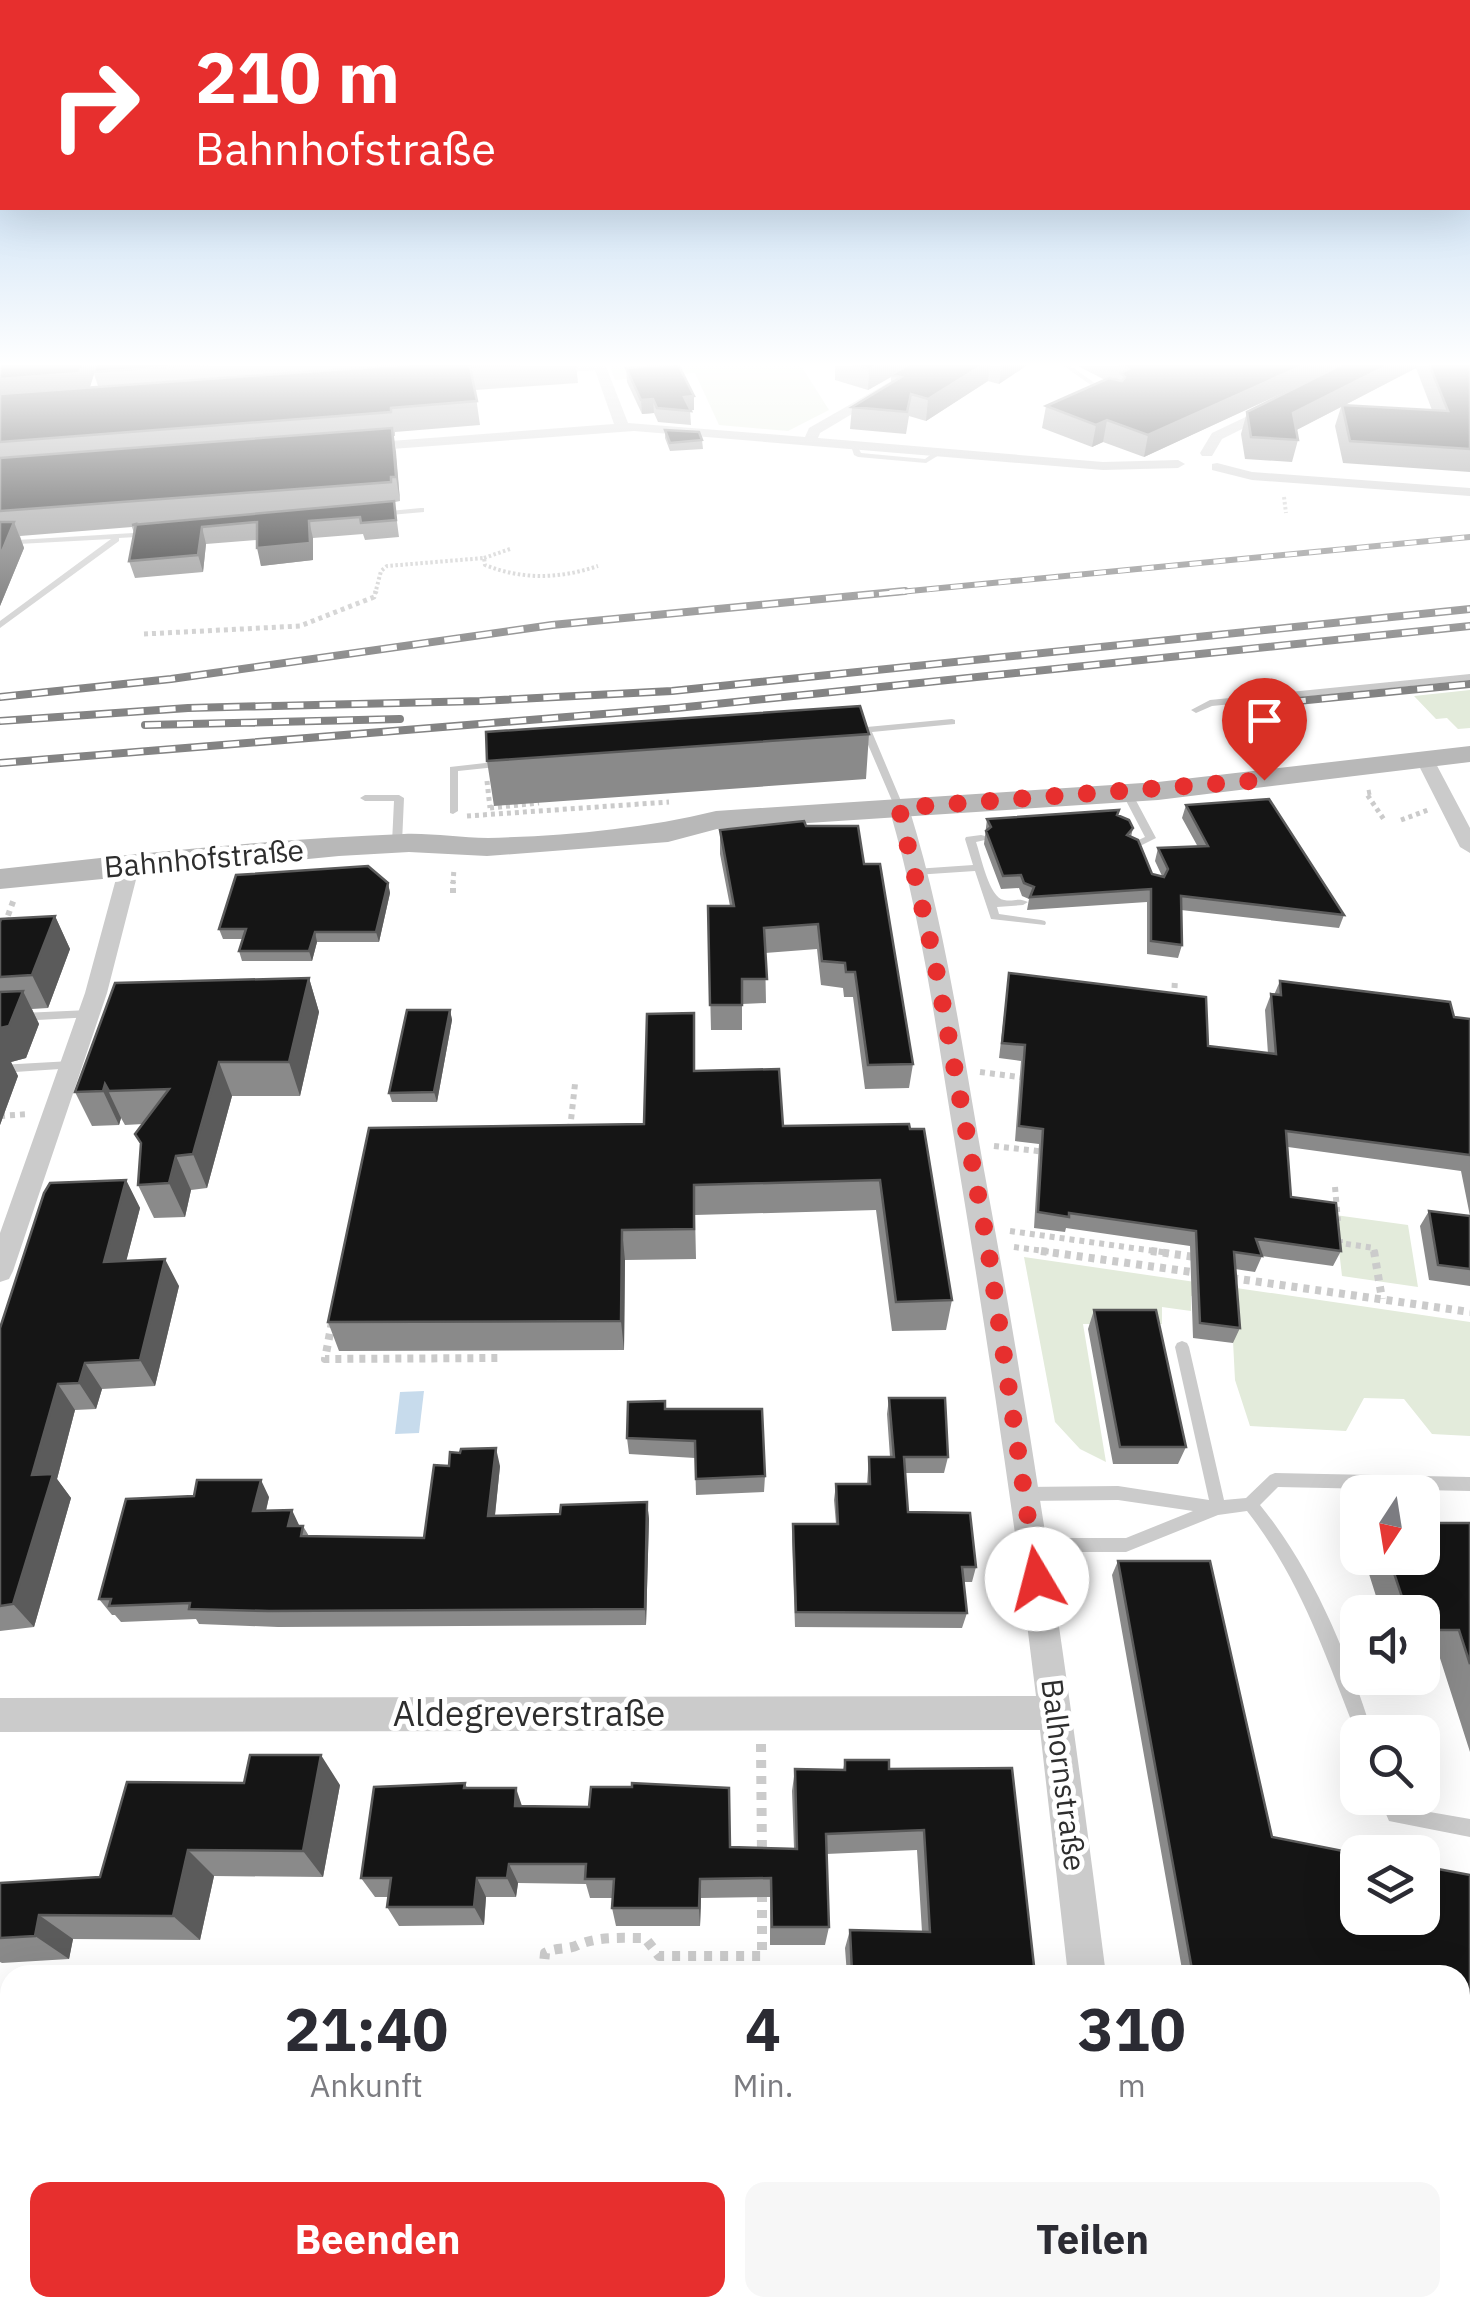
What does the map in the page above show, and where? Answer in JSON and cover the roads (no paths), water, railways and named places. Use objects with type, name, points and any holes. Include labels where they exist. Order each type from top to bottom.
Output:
[{"type":"main road","name":"Bahnhofstraße","points":[[0,879],[130,864],[403,843],[456,848],[668,833],[716,820],[1128,793],[1470,754]]},
{"type":"street","points":[[1237,472],[1470,492]]},
{"type":"street","points":[[1426,760],[1470,847]]},
{"type":"street","name":"Balhornstraße","points":[[899,808],[915,872],[986,1240],[1057,1713],[1086,1965]]},
{"type":"street","points":[[0,1271],[88,1018],[130,864]]},
{"type":"street","name":"Aldegreverstraße","points":[[0,1715],[1057,1713]]},
{"type":"lane","points":[[364,515],[421,510]]},
{"type":"lane","points":[[0,543],[156,534]]},
{"type":"lane","points":[[0,625],[118,537]]},
{"type":"lane","points":[[1196,710],[1210,704],[1470,677]]},
{"type":"lane","points":[[846,732],[952,722]]},
{"type":"lane","points":[[866,730],[899,808]]},
{"type":"lane","points":[[453,811],[452,768],[510,764]]},
{"type":"lane","points":[[1128,793],[1139,826],[1151,838]]},
{"type":"lane","points":[[365,798],[400,798],[403,843]]},
{"type":"lane","points":[[982,838],[970,839],[982,866],[995,917],[1040,923]]},
{"type":"lane","points":[[1132,847],[1151,838]]},
{"type":"lane","points":[[1143,855],[1151,838]]},
{"type":"lane","points":[[915,872],[982,866],[997,880]]},
{"type":"lane","points":[[989,896],[1000,904],[1023,902]]},
{"type":"lane","points":[[0,1018],[88,1018]]},
{"type":"lane","points":[[0,1026],[88,1018]]},
{"type":"lane","points":[[0,1069],[72,1066]]},
{"type":"lane","points":[[1182,1348],[1218,1508]]},
{"type":"lane","points":[[1032,1545],[1126,1544],[1218,1508],[1250,1504],[1275,1480],[1470,1484]]},
{"type":"lane","points":[[1024,1494],[1118,1493],[1218,1508]]},
{"type":"lane","points":[[1250,1504],[1274,1531],[1324,1630],[1357,1715]]},
{"type":"lane","points":[[1394,1815],[1470,1828]]},
{"type":"water","points":[[424,1391],[419,1433],[395,1434],[400,1392]]},
{"type":"railway","points":[[879,594],[1470,537]]},
{"type":"railway","points":[[0,697],[171,679],[552,625],[905,591]]},
{"type":"railway","points":[[0,721],[188,708],[480,701],[672,691],[1470,609]]},
{"type":"railway","points":[[0,763],[677,708],[1470,626]]},
{"type":"railway","points":[[1258,705],[1470,684]]},
{"type":"railway","points":[[145,725],[400,719]]}]
